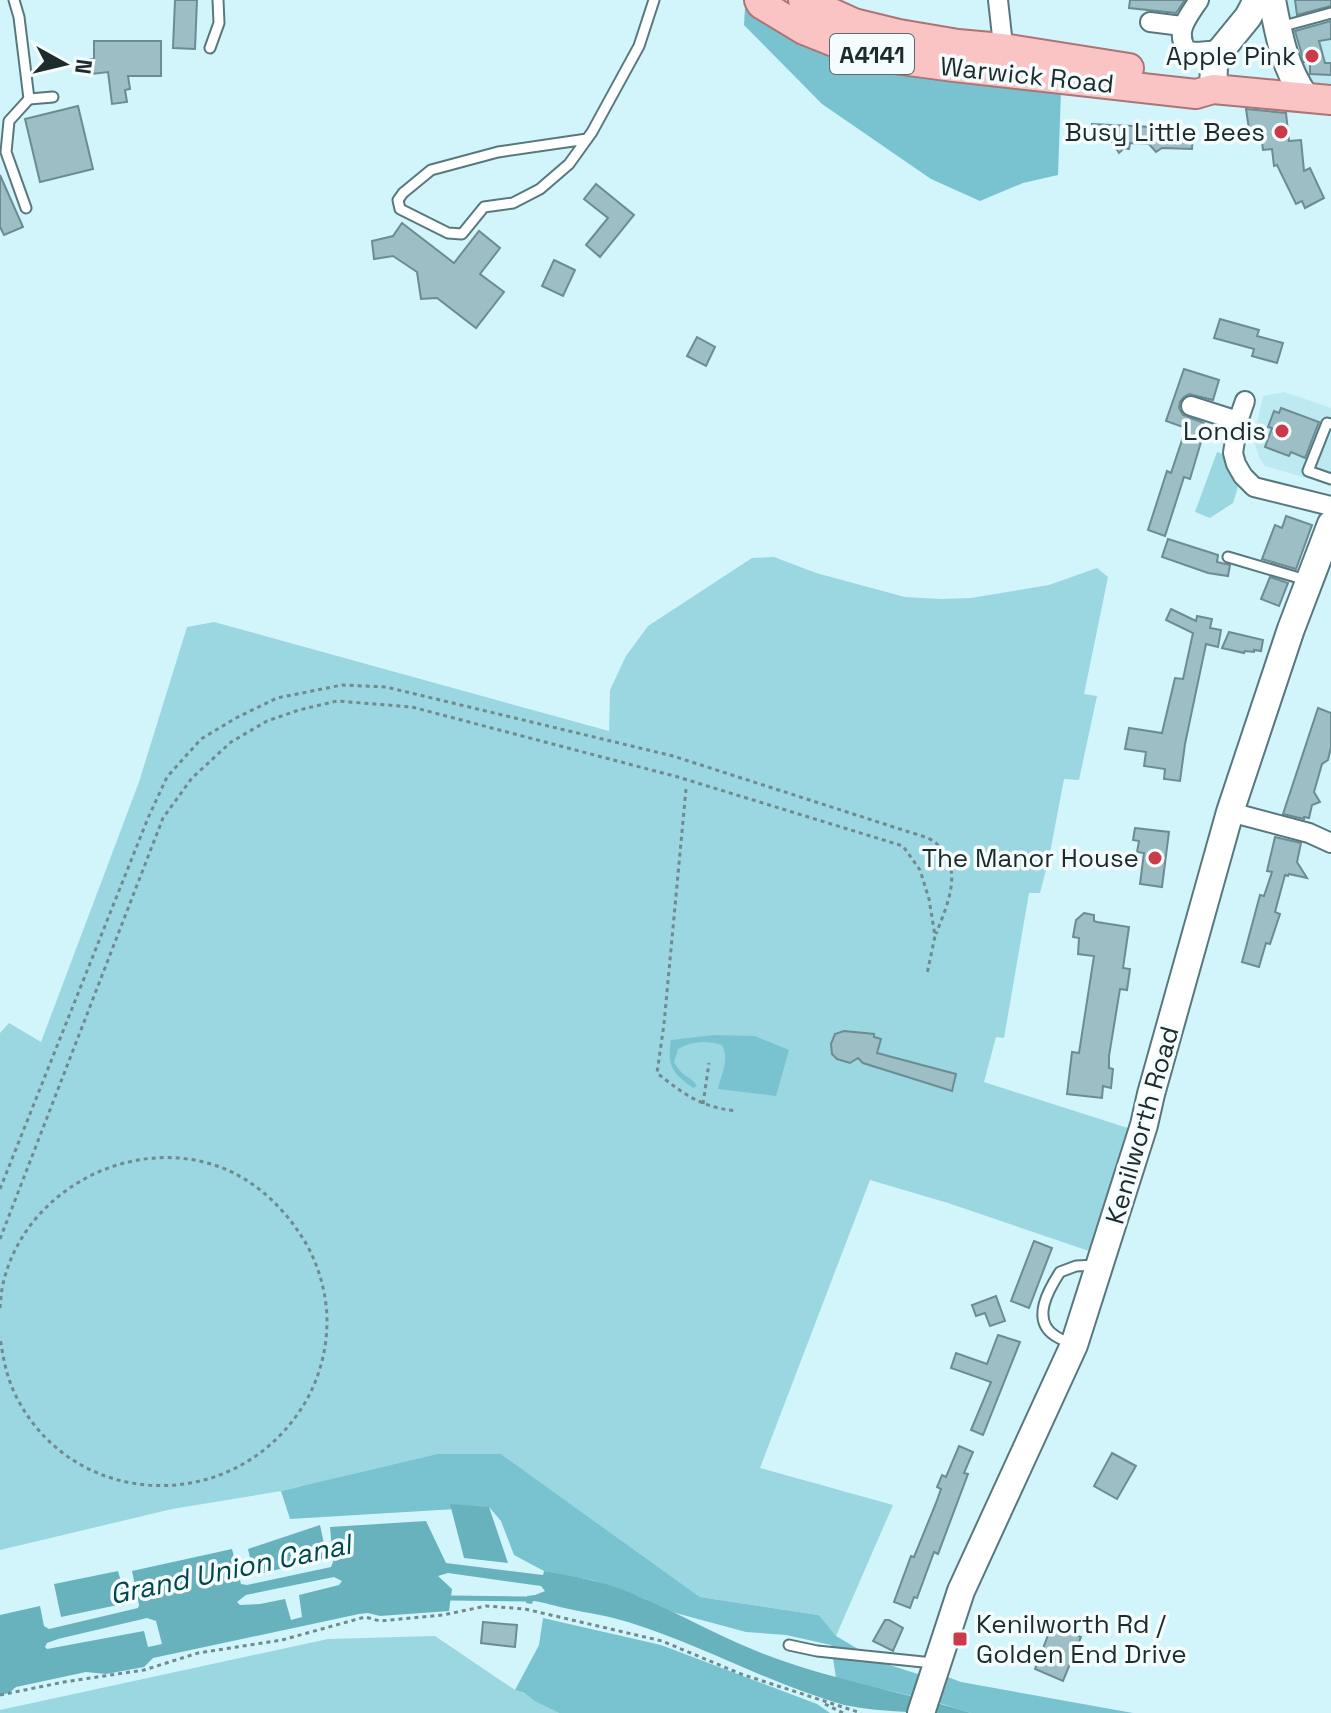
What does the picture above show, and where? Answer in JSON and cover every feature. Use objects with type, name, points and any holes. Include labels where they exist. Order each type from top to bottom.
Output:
[{"type":"main road","name":"Warwick Road","points":[[759,0],[804,30],[849,48],[894,59],[1000,60],[1196,79],[1213,89],[1318,98]]},
{"type":"main road","name":"Warwick Road","points":[[803,0],[854,23],[958,44],[1000,60]]},
{"type":"main road","points":[[1213,89],[1214,66],[1241,20],[1277,23]]},
{"type":"main road","points":[[1266,93],[1272,81],[1277,23]]},
{"type":"main road","points":[[1277,23],[1295,82],[1318,98]]},
{"type":"main road","name":"Kenilworth Road","points":[[924,1703],[961,1591],[1074,1345],[1144,1125],[1230,812],[1287,642],[1329,534]]},
{"type":"street","points":[[998,0],[1000,60]]},
{"type":"street","points":[[1199,0],[1182,26],[1181,38],[1187,51],[1197,52],[1241,20]]},
{"type":"street","points":[[1150,22],[1182,26]]},
{"type":"street","points":[[1245,401],[1233,453],[1243,476],[1254,487],[1331,506]]},
{"type":"street","points":[[1191,406],[1238,421]]},
{"type":"street","points":[[1230,812],[1309,833],[1331,843]]},
{"type":"lane","points":[[14,0],[29,99]]},
{"type":"lane","points":[[210,48],[219,23],[218,0]]},
{"type":"lane","points":[[587,139],[498,152],[431,170],[403,193],[398,200],[400,209],[448,233],[462,234],[484,207],[513,203],[540,189],[569,164],[587,139],[639,46],[654,0]]},
{"type":"lane","points":[[1277,23],[1331,13]]},
{"type":"lane","points":[[26,208],[6,152],[9,121],[29,99],[53,97]]},
{"type":"lane","points":[[1331,424],[1327,423],[1308,471],[1331,479]]},
{"type":"lane","points":[[1228,557],[1309,581]]},
{"type":"lane","points":[[1074,1345],[1051,1333],[1045,1322],[1043,1302],[1060,1272],[1076,1266],[1101,1265]]},
{"type":"lane","points":[[789,1645],[817,1651],[937,1663]]},
{"type":"path","points":[[0,1189],[167,777],[201,739],[277,698],[342,685],[386,687],[673,756],[935,841],[950,860],[952,877],[951,893],[935,936],[927,974]]},
{"type":"path","points":[[0,1239],[163,818],[192,778],[231,742],[267,721],[299,710],[337,701],[412,707],[678,777],[903,846],[920,870],[935,936]]},
{"type":"path","points":[[686,789],[657,1073],[683,1094],[703,1104],[735,1111]]},
{"type":"path","points":[[703,1104],[709,1063]]},
{"type":"path","points":[[0,1308],[1,1284],[16,1247],[39,1214],[68,1187],[103,1168],[141,1158],[181,1158],[220,1167],[255,1185],[285,1211],[313,1256],[322,1281],[327,1320],[323,1360],[314,1385],[287,1430],[257,1457],[223,1476],[184,1485],[144,1486],[106,1477],[71,1459],[41,1432],[18,1400],[3,1363],[0,1337]]},
{"type":"path","points":[[0,1695],[144,1670],[198,1653],[282,1640],[365,1617],[380,1621],[443,1615],[486,1606],[525,1609],[662,1641],[741,1674],[861,1713]]},
{"type":"path","points":[[814,1699],[843,1713]]},
{"type":"shaded area","points":[[1278,0],[1331,0],[1331,86],[1307,81]]},
{"type":"shaded area","points":[[745,8],[812,46],[1061,91],[1058,175],[1023,183],[980,201],[931,179],[822,104],[744,25]]},
{"type":"shaded area","points":[[1284,392],[1331,408],[1331,485],[1265,466],[1259,457],[1253,439],[1263,396]]},
{"type":"shaded area","points":[[1217,452],[1226,455],[1238,487],[1233,503],[1210,518],[1195,512]]},
{"type":"shaded area","points":[[774,557],[816,573],[905,597],[971,598],[1049,585],[1097,568],[1108,577],[1084,694],[1097,696],[1079,780],[1064,779],[1040,893],[1029,893],[1004,1038],[996,1037],[984,1082],[1134,1130],[1092,1252],[870,1180],[760,1468],[893,1505],[836,1636],[819,1615],[700,1597],[501,1454],[172,1509],[0,1550],[0,1033],[9,1023],[41,1042],[139,782],[187,627],[214,622],[609,731],[610,690],[626,656],[648,626],[752,558]]},
{"type":"shaded area","points":[[714,1035],[755,1036],[789,1050],[776,1096],[718,1089],[725,1056],[722,1045],[716,1043],[694,1043],[678,1049],[674,1062],[697,1086],[693,1088],[680,1078],[671,1063],[671,1040]]},
{"type":"shaded area","points":[[438,1454],[501,1454],[700,1597],[819,1615],[836,1636],[880,1662],[921,1675],[912,1696],[836,1678],[831,1645],[786,1635],[746,1632],[672,1612],[592,1580],[544,1571],[514,1555],[501,1521],[489,1507],[290,1519],[281,1491]]},
{"type":"shaded area","points":[[543,1618],[661,1645],[817,1704],[830,1713],[559,1713],[515,1690],[539,1645]]},
{"type":"shaded area","points":[[435,1636],[515,1690],[559,1713],[0,1713],[0,1710],[328,1639]]},
{"type":"shaded area","points":[[945,1676],[961,1682],[1133,1713],[971,1713],[939,1703]]},
{"type":"water","points":[[450,1504],[489,1507],[508,1563],[464,1558]]},
{"type":"water","name":"Grand Union Canal","points":[[426,1521],[446,1563],[543,1575],[544,1571],[606,1584],[780,1660],[971,1713],[891,1711],[844,1705],[628,1622],[533,1601],[532,1604],[526,1603],[527,1596],[545,1591],[541,1586],[448,1573],[438,1576],[452,1589],[449,1611],[380,1616],[359,1614],[153,1658],[144,1667],[106,1674],[86,1672],[16,1687],[0,1695],[0,1615],[40,1606],[44,1626],[49,1629],[138,1608],[132,1571],[232,1549],[241,1584],[331,1567],[330,1527]],"holes":[[[334,1577],[342,1581],[339,1585],[299,1595],[302,1617],[291,1620],[285,1599],[260,1604],[240,1605],[237,1602],[246,1595]],[[147,1618],[156,1621],[162,1644],[148,1647],[144,1631],[45,1647],[58,1639]]]},
{"type":"water","points":[[320,1525],[327,1558],[254,1575],[248,1549]]},
{"type":"water","points":[[118,1571],[127,1603],[61,1617],[54,1584]]},
{"type":"building","points":[[175,0],[197,0],[195,49],[173,48]]},
{"type":"building","points":[[1130,0],[1185,0],[1176,13],[1129,8]]},
{"type":"building","points":[[1295,0],[1331,0],[1331,6],[1297,15]]},
{"type":"building","points":[[1331,21],[1331,39],[1319,41],[1325,63],[1331,63],[1331,75],[1310,74],[1310,62],[1304,62],[1295,31]]},
{"type":"building","points":[[94,41],[161,41],[161,76],[128,76],[130,89],[125,90],[127,102],[112,104],[108,72],[92,74],[90,59],[94,59]]},
{"type":"building","points":[[78,106],[93,169],[40,182],[25,119]]},
{"type":"building","points":[[1246,109],[1286,113],[1289,141],[1301,140],[1304,171],[1310,168],[1324,198],[1305,208],[1302,201],[1296,204],[1277,165],[1274,166],[1272,149],[1263,150],[1261,135],[1250,136]]},
{"type":"building","points":[[1092,124],[1193,129],[1192,149],[1162,148],[1156,152],[1149,144],[1130,143],[1129,149],[1124,148],[1119,153],[1111,140],[1091,140]]},
{"type":"building","points":[[0,175],[23,227],[4,235],[0,227]]},
{"type":"building","points":[[596,184],[634,215],[600,257],[586,245],[608,218],[584,199]]},
{"type":"building","points":[[402,223],[454,263],[479,231],[500,248],[480,274],[504,292],[476,328],[437,298],[421,299],[417,272],[393,256],[374,259],[372,241],[393,236]]},
{"type":"building","points":[[554,260],[575,270],[563,296],[542,286]]},
{"type":"building","points":[[1220,319],[1259,330],[1257,336],[1283,343],[1277,363],[1252,356],[1254,349],[1214,338]]},
{"type":"building","points":[[697,337],[715,347],[706,366],[687,356]]},
{"type":"building","points":[[1184,369],[1219,380],[1213,400],[1189,394],[1180,402],[1183,415],[1204,423],[1190,479],[1184,477],[1165,536],[1148,530],[1167,471],[1171,473],[1186,428],[1166,421]]},
{"type":"building","points":[[1281,408],[1319,422],[1305,458],[1265,447],[1274,411],[1279,413]]},
{"type":"building","points":[[1286,516],[1312,525],[1296,569],[1262,559],[1275,525],[1282,528]]},
{"type":"building","points":[[1168,539],[1218,555],[1217,562],[1230,565],[1228,576],[1208,573],[1162,557]]},
{"type":"building","points":[[1270,577],[1288,583],[1279,606],[1261,599]]},
{"type":"building","points":[[1171,609],[1196,621],[1197,616],[1212,619],[1210,628],[1221,630],[1218,647],[1206,644],[1180,781],[1164,779],[1165,769],[1144,766],[1146,752],[1125,749],[1129,728],[1162,733],[1175,678],[1183,679],[1193,633],[1166,620]]},
{"type":"building","points":[[1229,632],[1263,640],[1261,651],[1244,653],[1222,648]]},
{"type":"building","points":[[1318,708],[1331,713],[1331,747],[1328,760],[1322,764],[1314,792],[1320,802],[1312,805],[1309,818],[1304,819],[1283,814]]},
{"type":"building","name":"The Manor House","points":[[1135,828],[1169,832],[1162,887],[1140,884],[1144,853],[1137,852],[1139,841],[1133,840]]},
{"type":"building","points":[[1275,837],[1301,843],[1297,862],[1307,878],[1285,875],[1275,912],[1280,914],[1259,967],[1242,962],[1260,895],[1264,896],[1272,872],[1267,871]]},
{"type":"building","points":[[1084,913],[1094,915],[1097,922],[1129,927],[1123,968],[1130,969],[1127,990],[1120,989],[1109,1056],[1109,1068],[1113,1069],[1111,1088],[1103,1086],[1102,1098],[1067,1094],[1072,1052],[1079,1053],[1094,956],[1078,954],[1079,938],[1073,937],[1076,920]]},
{"type":"building","points":[[844,1031],[874,1034],[874,1037],[881,1039],[877,1053],[956,1074],[952,1091],[863,1063],[858,1058],[850,1063],[837,1059],[832,1054],[831,1044],[835,1034]]},
{"type":"building","points":[[1034,1241],[1052,1248],[1029,1308],[1011,1301]]},
{"type":"building","points":[[996,1296],[1005,1321],[990,1326],[985,1313],[976,1316],[972,1305]]},
{"type":"building","points":[[998,1335],[1020,1342],[983,1435],[971,1430],[991,1382],[951,1368],[956,1353],[987,1364]]},
{"type":"building","points":[[959,1446],[973,1452],[964,1473],[968,1474],[938,1554],[934,1552],[917,1598],[914,1597],[910,1608],[894,1602],[936,1503],[942,1475],[946,1477]]},
{"type":"building","points":[[1112,1453],[1136,1466],[1117,1499],[1094,1486]]},
{"type":"building","points":[[885,1620],[903,1628],[893,1651],[873,1641]]},
{"type":"building","points":[[483,1622],[517,1625],[515,1647],[481,1643]]},
{"type":"building","points":[[1052,1625],[1081,1637],[1063,1681],[1035,1669]]},
{"type":"waterway","points":[[451,1598],[526,1599]]},
{"type":"place","name":"Apple Pink","points":[[1312,56]]},
{"type":"place","name":"Busy Little Bees","points":[[1281,132]]},
{"type":"place","name":"Londis","points":[[1282,431]]},
{"type":"place","name":"The Manor House","points":[[1155,858]]},
{"type":"place","name":"Kenilworth Rd / Golden End Drive","points":[[960,1639]]}]
